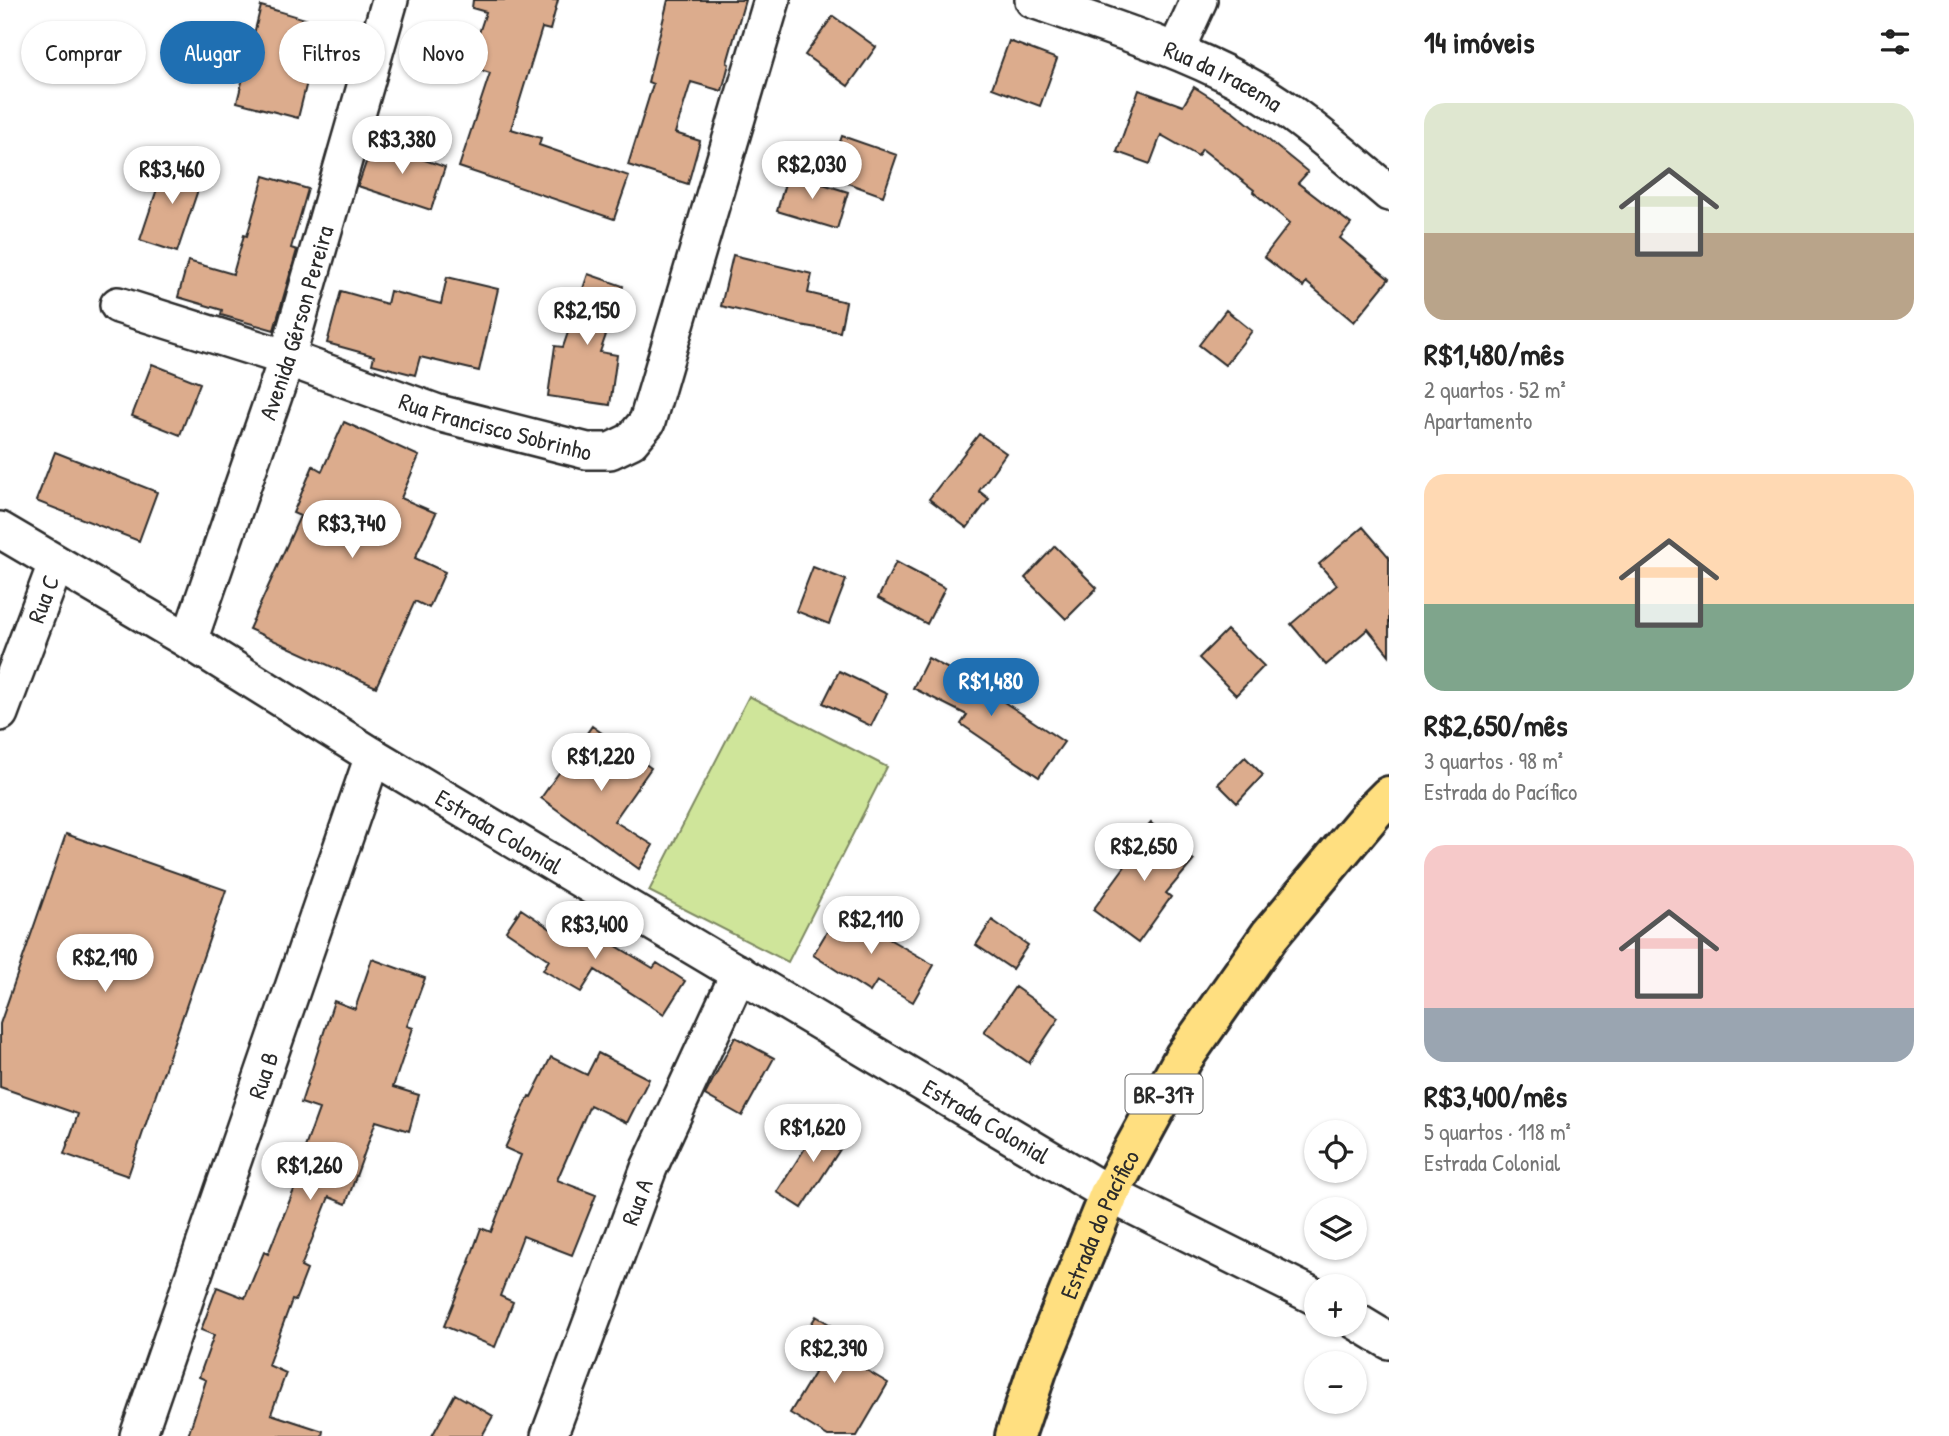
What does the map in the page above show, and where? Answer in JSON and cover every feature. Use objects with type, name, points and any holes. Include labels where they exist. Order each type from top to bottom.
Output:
[{"type":"highway","name":"Estrada do Pacífico","points":[[1015,1436],[1038,1368],[1109,1194],[1184,1057],[1270,935],[1389,796]]},
{"type":"street","name":"Avenida Gérson Pereira","points":[[189,641],[287,358],[390,0]]},
{"type":"street","name":"Rua Francisco Sobrinho","points":[[118,305],[287,358],[438,413],[587,451],[610,451],[631,441],[647,422],[772,0]]},
{"type":"street","name":"Rua da Iracema","points":[[1032,0],[1176,50],[1242,82],[1322,138],[1389,193]]},
{"type":"street","points":[[1176,50],[1199,0]]},
{"type":"street","name":"Estrada Colonial","points":[[0,530],[189,641],[373,756],[1109,1194],[1304,1291]]},
{"type":"street","name":"Rua C","points":[[0,713],[56,564]]},
{"type":"street","name":"Rua B","points":[[138,1436],[373,756]]},
{"type":"street","name":"Rua A","points":[[548,1436],[649,1168],[739,973]]},
{"type":"street","points":[[1367,1328],[1389,1341]]},
{"type":"green space","points":[[749,696],[887,767],[788,962],[649,891]]},
{"type":"building","points":[[473,0],[558,0],[550,30],[542,28],[511,129],[541,138],[539,145],[629,176],[614,219],[459,167],[490,73],[488,21],[483,21],[486,12],[472,8]]},
{"type":"building","points":[[668,0],[745,0],[722,91],[691,82],[675,133],[700,141],[688,184],[628,165],[653,84],[648,82]]},
{"type":"building","points":[[261,6],[312,21],[279,21],[279,84],[306,84],[298,118],[237,102],[242,84],[265,84],[265,21],[257,21]]},
{"type":"building","points":[[833,16],[876,47],[848,86],[805,55]]},
{"type":"building","points":[[1009,41],[1057,59],[1040,106],[992,88]]},
{"type":"building","points":[[1194,87],[1234,112],[1308,172],[1298,183],[1351,224],[1340,238],[1389,279],[1354,322],[1306,282],[1303,287],[1264,257],[1290,223],[1202,149],[1198,156],[1161,135],[1150,164],[1117,152],[1139,90],[1183,106]]},
{"type":"building","points":[[842,136],[897,155],[883,196],[828,176]]},
{"type":"building","points":[[373,142],[445,167],[431,210],[358,186]]},
{"type":"building","points":[[167,159],[204,172],[177,252],[140,240]]},
{"type":"building","points":[[788,173],[848,192],[837,229],[777,211]]},
{"type":"building","points":[[264,176],[308,189],[291,248],[297,250],[274,330],[221,315],[222,310],[178,297],[188,261],[233,274]]},
{"type":"building","points":[[733,255],[812,274],[808,293],[846,302],[840,332],[721,306]]},
{"type":"building","points":[[588,274],[623,286],[600,352],[617,355],[610,405],[548,396],[555,346],[563,347]]},
{"type":"building","points":[[447,277],[498,289],[479,371],[420,357],[415,375],[372,364],[374,356],[327,343],[341,291],[387,304],[390,291],[441,304]]},
{"type":"building","points":[[1226,310],[1252,331],[1225,365],[1199,345]]},
{"type":"building","points":[[152,364],[200,383],[180,435],[132,416]]},
{"type":"building","points":[[344,422],[419,456],[401,498],[436,513],[415,558],[445,572],[429,608],[415,601],[376,687],[249,629],[300,516],[293,513],[313,466],[322,471]]},
{"type":"building","points":[[979,434],[1006,453],[979,491],[989,499],[967,528],[929,499]]},
{"type":"building","points":[[55,452],[157,492],[139,541],[36,501]]},
{"type":"building","points":[[1363,527],[1389,557],[1389,655],[1368,629],[1326,665],[1291,624],[1337,585],[1319,564]]},
{"type":"building","points":[[1055,546],[1097,588],[1066,619],[1025,578]]},
{"type":"building","points":[[896,562],[945,588],[927,624],[878,598]]},
{"type":"building","points":[[813,567],[846,580],[829,624],[796,611]]},
{"type":"building","points":[[1227,630],[1264,666],[1236,695],[1199,658]]},
{"type":"building","points":[[928,658],[977,684],[1064,742],[1039,777],[961,724],[967,715],[913,688]]},
{"type":"building","points":[[839,671],[887,694],[871,726],[823,703]]},
{"type":"building","points":[[592,726],[651,768],[614,821],[653,845],[639,869],[541,798]]},
{"type":"building","points":[[1245,757],[1263,775],[1237,803],[1218,784]]},
{"type":"building","points":[[1151,823],[1194,860],[1166,893],[1171,897],[1138,943],[1093,910],[1131,858],[1125,853]]},
{"type":"building","points":[[66,834],[226,890],[128,1176],[64,1154],[78,1114],[0,1087],[0,1024]]},
{"type":"building","points":[[843,905],[873,923],[870,928],[934,965],[913,1002],[877,981],[870,992],[813,955]]},
{"type":"building","points":[[521,909],[563,937],[573,920],[653,968],[657,963],[685,981],[664,1014],[595,970],[581,992],[543,970],[549,960],[506,931]]},
{"type":"building","points":[[992,920],[1028,945],[1012,969],[976,945]]},
{"type":"building","points":[[372,959],[425,978],[407,1026],[413,1028],[393,1087],[419,1095],[409,1131],[376,1121],[346,1204],[329,1197],[301,1267],[307,1270],[295,1301],[292,1300],[268,1365],[286,1373],[271,1414],[323,1431],[322,1436],[188,1436],[206,1380],[199,1377],[214,1335],[201,1330],[217,1287],[245,1298],[264,1252],[268,1254],[296,1185],[292,1183],[319,1109],[301,1103],[334,1001],[355,1009]]},
{"type":"building","points":[[1015,987],[1059,1018],[1029,1063],[984,1032]]},
{"type":"building","points":[[735,1037],[774,1058],[742,1116],[705,1095]]},
{"type":"building","points":[[598,1053],[649,1079],[627,1123],[590,1105],[557,1180],[596,1195],[572,1255],[523,1236],[500,1296],[513,1302],[495,1347],[444,1326],[481,1228],[491,1232],[521,1155],[505,1148],[551,1057],[587,1075]]},
{"type":"building","points":[[823,1120],[848,1137],[802,1208],[777,1192]]},
{"type":"building","points":[[816,1316],[844,1333],[833,1350],[888,1383],[857,1436],[828,1436],[790,1413],[814,1373],[790,1359]]},
{"type":"building","points":[[455,1394],[493,1416],[482,1436],[432,1436]]}]
